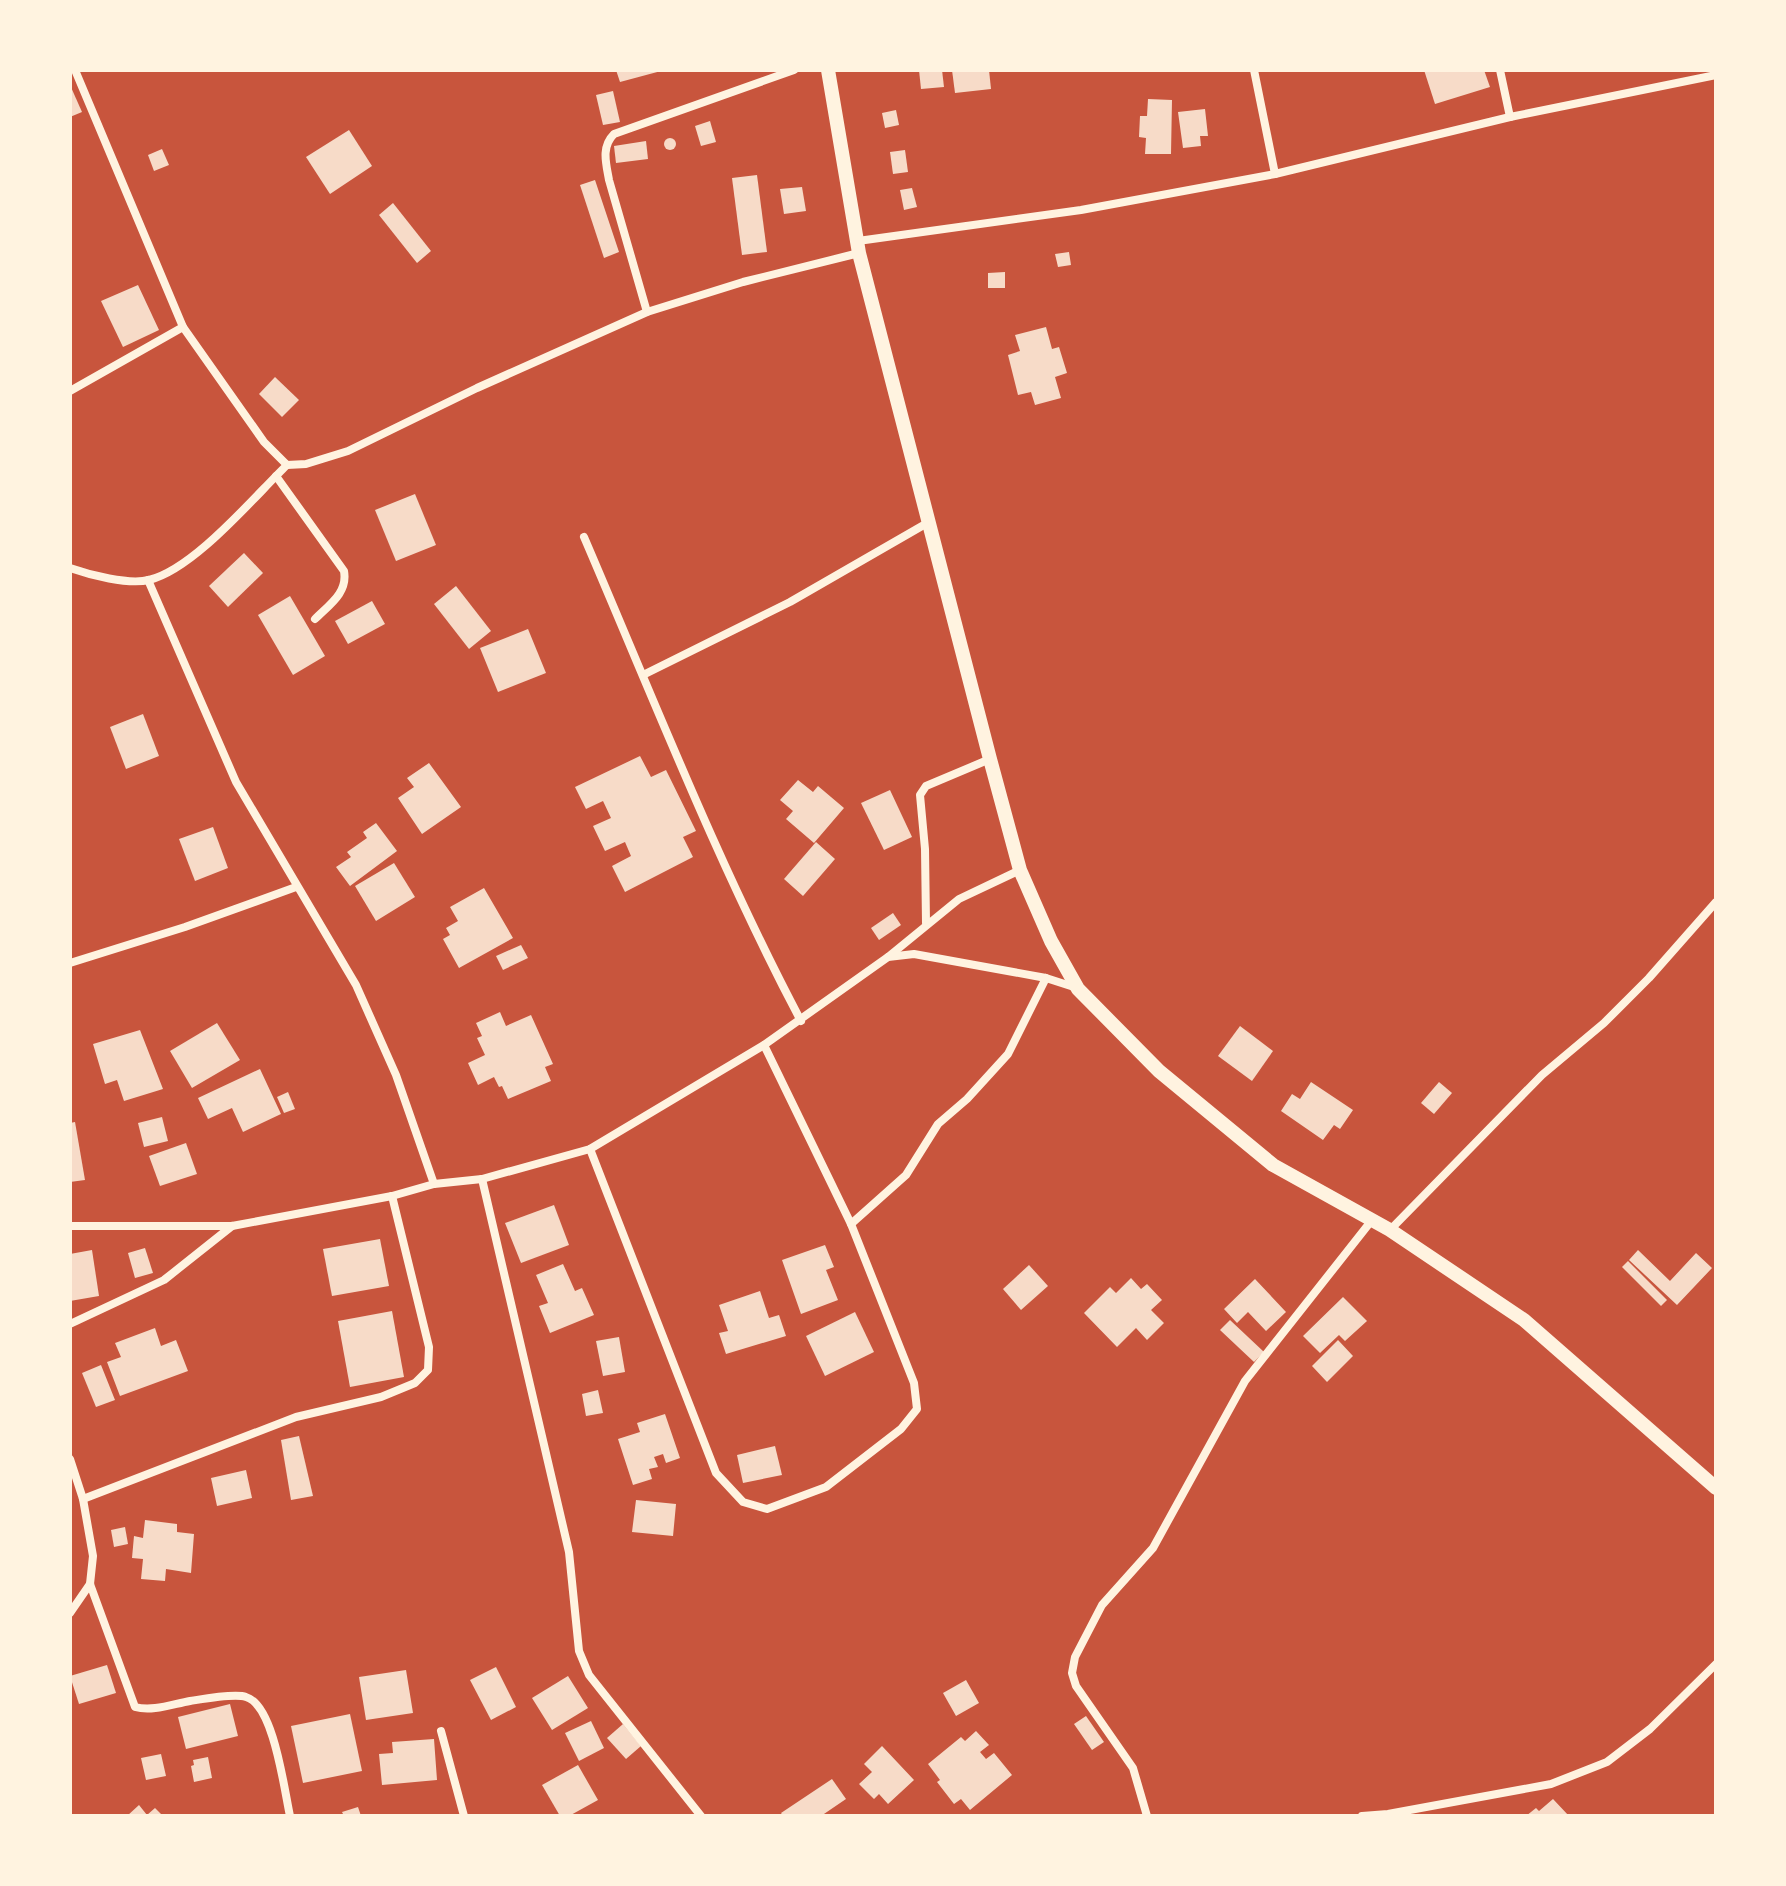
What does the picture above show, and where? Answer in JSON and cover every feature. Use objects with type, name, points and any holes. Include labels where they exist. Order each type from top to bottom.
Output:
[{"type":"street","points":[[75,70],[183,327],[264,442],[287,465]]},
{"type":"street","points":[[647,312],[609,180],[605,160],[606,142],[614,134],[794,70]]},
{"type":"street","points":[[828,70],[858,247],[1020,870],[1051,941],[1078,989],[1159,1071],[1273,1165],[1390,1230],[1524,1320],[1716,1488]]},
{"type":"street","points":[[1254,70],[1275,174]]},
{"type":"street","points":[[1500,70],[1510,117]]},
{"type":"street","points":[[70,568],[98,578],[148,580],[182,564],[227,526],[287,465],[306,464],[348,451],[477,388],[647,312],[858,247],[1275,174],[1510,117],[1716,75]]},
{"type":"street","points":[[70,391],[183,327]]},
{"type":"street","points":[[276,476],[344,571],[346,582],[343,590],[315,619]]},
{"type":"street","points":[[643,675],[790,602],[929,522]]},
{"type":"street","points":[[584,537],[692,796],[758,940],[801,1021]]},
{"type":"street","points":[[148,580],[236,782],[356,985],[396,1075],[434,1184]]},
{"type":"street","points":[[926,923],[925,849],[920,795],[926,786],[990,759]]},
{"type":"street","points":[[70,1226],[232,1226],[392,1196],[434,1184],[482,1179],[590,1149],[801,1021],[888,957],[959,899],[1020,870]]},
{"type":"street","points":[[70,963],[185,927],[296,887]]},
{"type":"street","points":[[1390,1230],[1542,1075],[1604,1023],[1649,978],[1716,902]]},
{"type":"street","points":[[888,957],[914,954],[1046,978],[1078,989]]},
{"type":"street","points":[[851,1224],[906,1175],[938,1124],[967,1099],[1008,1054],[1046,978]]},
{"type":"street","points":[[590,1149],[716,1473],[743,1502],[767,1509],[826,1487],[901,1429],[917,1409],[914,1383],[851,1224],[764,1045]]},
{"type":"street","points":[[482,1179],[569,1552],[579,1651],[589,1675],[701,1816]]},
{"type":"street","points":[[83,1499],[296,1417],[381,1397],[415,1383],[428,1370],[429,1347],[392,1196]]},
{"type":"street","points":[[1147,1816],[1133,1768],[1076,1686],[1072,1673],[1075,1657],[1102,1605],[1153,1548],[1245,1381],[1372,1220]]},
{"type":"street","points":[[70,1324],[164,1280],[232,1226]]},
{"type":"street","points":[[70,1459],[83,1499],[93,1556],[90,1584],[135,1707],[144,1710],[193,1700],[245,1696],[259,1704],[268,1721],[290,1816]]},
{"type":"street","points":[[70,1613],[90,1584]]},
{"type":"street","points":[[1362,1816],[1388,1815],[1551,1784],[1607,1762],[1650,1729],[1716,1664]]},
{"type":"street","points":[[441,1731],[464,1816]]},
{"type":"building","points":[[616,70],[661,70],[661,71],[620,82]]},
{"type":"building","points":[[919,70],[942,70],[944,87],[921,89]]},
{"type":"building","points":[[952,70],[989,70],[991,89],[955,93]]},
{"type":"building","points":[[1424,70],[1484,70],[1490,87],[1435,104]]},
{"type":"building","points":[[70,85],[82,112],[70,117]]},
{"type":"building","points":[[613,91],[620,122],[603,125],[596,95]]},
{"type":"building","points":[[1148,99],[1172,100],[1171,154],[1145,154],[1146,138],[1139,137],[1140,116],[1147,116]]},
{"type":"building","points":[[1205,109],[1208,136],[1200,136],[1201,146],[1183,148],[1178,112]]},
{"type":"building","points":[[896,110],[899,125],[885,128],[882,113]]},
{"type":"building","points":[[710,121],[716,142],[701,146],[695,126]]},
{"type":"building","points":[[349,130],[372,166],[330,194],[306,157]]},
{"type":"building","points":[[670,138],[676,144],[670,150],[664,144]]},
{"type":"building","points":[[646,141],[648,159],[616,163],[614,146]]},
{"type":"building","points":[[162,149],[169,165],[154,171],[148,155]]},
{"type":"building","points":[[905,150],[908,172],[893,174],[890,152]]},
{"type":"building","points":[[757,175],[767,252],[742,255],[732,178]]},
{"type":"building","points":[[595,180],[619,252],[604,258],[580,185]]},
{"type":"building","points":[[802,187],[806,211],[784,214],[780,189]]},
{"type":"building","points":[[912,188],[917,207],[904,210],[900,190]]},
{"type":"building","points":[[393,203],[431,251],[417,263],[379,215]]},
{"type":"building","points":[[1069,252],[1071,265],[1058,267],[1055,254]]},
{"type":"building","points":[[1005,272],[1005,288],[988,288],[988,273]]},
{"type":"building","points":[[138,285],[159,330],[123,347],[101,301]]},
{"type":"building","points":[[1046,327],[1052,349],[1059,347],[1067,373],[1055,377],[1061,398],[1035,405],[1031,392],[1018,395],[1008,355],[1020,351],[1015,335]]},
{"type":"building","points":[[275,377],[299,400],[282,417],[259,394]]},
{"type":"building","points":[[415,494],[436,545],[396,561],[375,510]]},
{"type":"building","points":[[244,553],[263,573],[228,607],[209,586]]},
{"type":"building","points":[[456,586],[491,631],[469,649],[434,604]]},
{"type":"building","points":[[290,596],[325,656],[293,675],[258,615]]},
{"type":"building","points":[[372,601],[385,624],[348,644],[335,621]]},
{"type":"building","points":[[528,629],[546,673],[498,692],[480,648]]},
{"type":"building","points":[[143,714],[159,756],[126,769],[110,727]]},
{"type":"building","points":[[640,756],[651,777],[666,770],[696,831],[683,837],[693,857],[625,892],[612,866],[631,856],[625,842],[605,851],[593,826],[611,818],[603,801],[586,809],[575,787]]},
{"type":"building","points":[[429,763],[461,807],[422,834],[398,798],[414,787],[407,778]]},
{"type":"building","points":[[798,780],[813,792],[818,786],[844,808],[814,843],[786,819],[793,811],[780,800]]},
{"type":"building","points":[[890,790],[912,837],[884,850],[861,803]]},
{"type":"building","points":[[376,823],[397,851],[350,886],[336,867],[351,857],[347,852],[367,838],[363,832]]},
{"type":"building","points":[[213,827],[228,868],[195,881],[179,839]]},
{"type":"building","points":[[816,842],[835,859],[803,896],[784,879]]},
{"type":"building","points":[[394,863],[415,897],[376,921],[355,886]]},
{"type":"building","points":[[484,888],[513,938],[459,968],[443,939],[450,935],[446,928],[458,921],[450,907]]},
{"type":"building","points":[[893,913],[901,925],[879,940],[871,928]]},
{"type":"building","points":[[521,945],[528,958],[503,970],[496,956]]},
{"type":"building","points":[[500,1012],[506,1026],[531,1015],[553,1064],[545,1067],[551,1081],[508,1099],[494,1077],[478,1085],[468,1063],[485,1055],[477,1038],[482,1036],[476,1023]]},
{"type":"building","points":[[217,1023],[240,1060],[192,1088],[170,1051]]},
{"type":"building","points":[[1240,1026],[1273,1051],[1252,1081],[1218,1056]]},
{"type":"building","points":[[140,1030],[163,1089],[124,1101],[117,1080],[105,1084],[93,1044]]},
{"type":"building","points":[[260,1069],[281,1114],[243,1132],[232,1108],[208,1119],[198,1098]]},
{"type":"building","points":[[1311,1082],[1353,1110],[1340,1129],[1334,1125],[1323,1140],[1281,1111],[1292,1094],[1300,1099]]},
{"type":"building","points":[[1439,1082],[1452,1093],[1434,1114],[1421,1103]]},
{"type":"building","points":[[288,1092],[295,1109],[284,1113],[277,1097]]},
{"type":"building","points":[[162,1117],[168,1141],[144,1147],[138,1123]]},
{"type":"building","points":[[75,1122],[85,1180],[70,1182],[70,1123]]},
{"type":"building","points":[[186,1143],[197,1174],[160,1186],[149,1156]]},
{"type":"building","points":[[554,1205],[569,1245],[521,1263],[505,1223]]},
{"type":"building","points":[[380,1239],[389,1286],[332,1296],[323,1249]]},
{"type":"building","points":[[825,1245],[834,1267],[826,1270],[838,1300],[801,1314],[782,1260]]},
{"type":"building","points":[[145,1248],[153,1273],[135,1278],[128,1253]]},
{"type":"building","points":[[92,1250],[99,1296],[70,1301],[70,1254]]},
{"type":"building","points":[[1638,1250],[1670,1281],[1696,1253],[1712,1268],[1677,1305],[1629,1260]]},
{"type":"building","points":[[1628,1261],[1667,1300],[1661,1306],[1622,1267]]},
{"type":"building","points":[[563,1264],[575,1291],[582,1288],[594,1315],[550,1333],[539,1306],[548,1303],[536,1275]]},
{"type":"building","points":[[1029,1265],[1048,1286],[1021,1310],[1003,1289]]},
{"type":"building","points":[[1131,1278],[1141,1289],[1147,1284],[1162,1300],[1151,1310],[1164,1323],[1147,1340],[1136,1328],[1117,1347],[1084,1313],[1110,1287],[1116,1293]]},
{"type":"building","points":[[1255,1279],[1286,1312],[1266,1331],[1248,1312],[1237,1323],[1224,1309]]},
{"type":"building","points":[[760,1291],[769,1318],[779,1315],[786,1336],[726,1354],[719,1333],[728,1331],[719,1305]]},
{"type":"building","points":[[1343,1297],[1367,1321],[1345,1341],[1339,1335],[1320,1353],[1303,1336]]},
{"type":"building","points":[[392,1311],[404,1377],[350,1387],[338,1321]]},
{"type":"building","points":[[855,1312],[874,1352],[825,1376],[806,1336]]},
{"type":"building","points":[[1230,1320],[1264,1352],[1254,1362],[1220,1330]]},
{"type":"building","points":[[155,1328],[161,1346],[176,1340],[188,1371],[120,1396],[107,1362],[121,1357],[115,1343]]},
{"type":"building","points":[[619,1337],[625,1372],[603,1376],[596,1341]]},
{"type":"building","points":[[1338,1340],[1353,1356],[1327,1382],[1312,1366]]},
{"type":"building","points":[[101,1365],[115,1400],[96,1407],[82,1373]]},
{"type":"building","points":[[598,1390],[603,1413],[586,1416],[582,1394]]},
{"type":"building","points":[[665,1414],[680,1458],[666,1463],[663,1454],[654,1457],[658,1467],[649,1469],[652,1479],[633,1485],[618,1439],[640,1432],[637,1423]]},
{"type":"building","points":[[299,1436],[313,1496],[291,1500],[281,1440]]},
{"type":"building","points":[[775,1446],[782,1475],[743,1483],[737,1455]]},
{"type":"building","points":[[246,1470],[252,1498],[217,1506],[211,1478]]},
{"type":"building","points":[[636,1500],[676,1504],[673,1536],[632,1532]]},
{"type":"building","points":[[145,1520],[177,1524],[177,1532],[194,1534],[191,1573],[166,1569],[165,1581],[141,1579],[143,1559],[132,1558],[134,1536],[143,1538]]},
{"type":"building","points":[[125,1527],[128,1544],[114,1547],[111,1530]]},
{"type":"building","points":[[107,1665],[116,1693],[79,1704],[70,1676]]},
{"type":"building","points":[[496,1667],[516,1707],[491,1720],[470,1680]]},
{"type":"building","points":[[406,1670],[413,1713],[366,1720],[359,1677]]},
{"type":"building","points":[[568,1676],[588,1708],[552,1730],[532,1698]]},
{"type":"building","points":[[966,1680],[979,1703],[956,1716],[943,1693]]},
{"type":"building","points":[[230,1704],[238,1736],[186,1749],[178,1717]]},
{"type":"building","points":[[350,1714],[362,1771],[303,1783],[291,1726]]},
{"type":"building","points":[[1086,1716],[1104,1742],[1092,1750],[1074,1724]]},
{"type":"building","points":[[591,1721],[604,1748],[579,1761],[565,1733]]},
{"type":"building","points":[[623,1724],[641,1746],[626,1759],[607,1738]]},
{"type":"building","points":[[976,1731],[989,1745],[980,1752],[986,1759],[994,1753],[1012,1775],[970,1810],[961,1799],[954,1804],[928,1764],[961,1737],[965,1741]]},
{"type":"building","points":[[434,1739],[437,1780],[382,1785],[379,1754],[393,1753],[392,1742]]},
{"type":"building","points":[[882,1746],[914,1780],[888,1804],[879,1794],[874,1799],[859,1784],[872,1772],[864,1764]]},
{"type":"building","points":[[161,1754],[166,1776],[146,1780],[141,1758]]},
{"type":"building","points":[[208,1757],[212,1778],[194,1782],[193,1760]]},
{"type":"building","points":[[578,1765],[598,1800],[569,1816],[560,1816],[542,1785]]},
{"type":"building","points":[[832,1779],[846,1799],[821,1816],[783,1816],[781,1813]]},
{"type":"building","points":[[1553,1799],[1569,1816],[1526,1816],[1536,1808],[1539,1811]]},
{"type":"building","points":[[139,1805],[147,1815],[155,1808],[163,1816],[127,1816]]},
{"type":"building","points":[[358,1807],[361,1816],[344,1816],[342,1812]]}]
